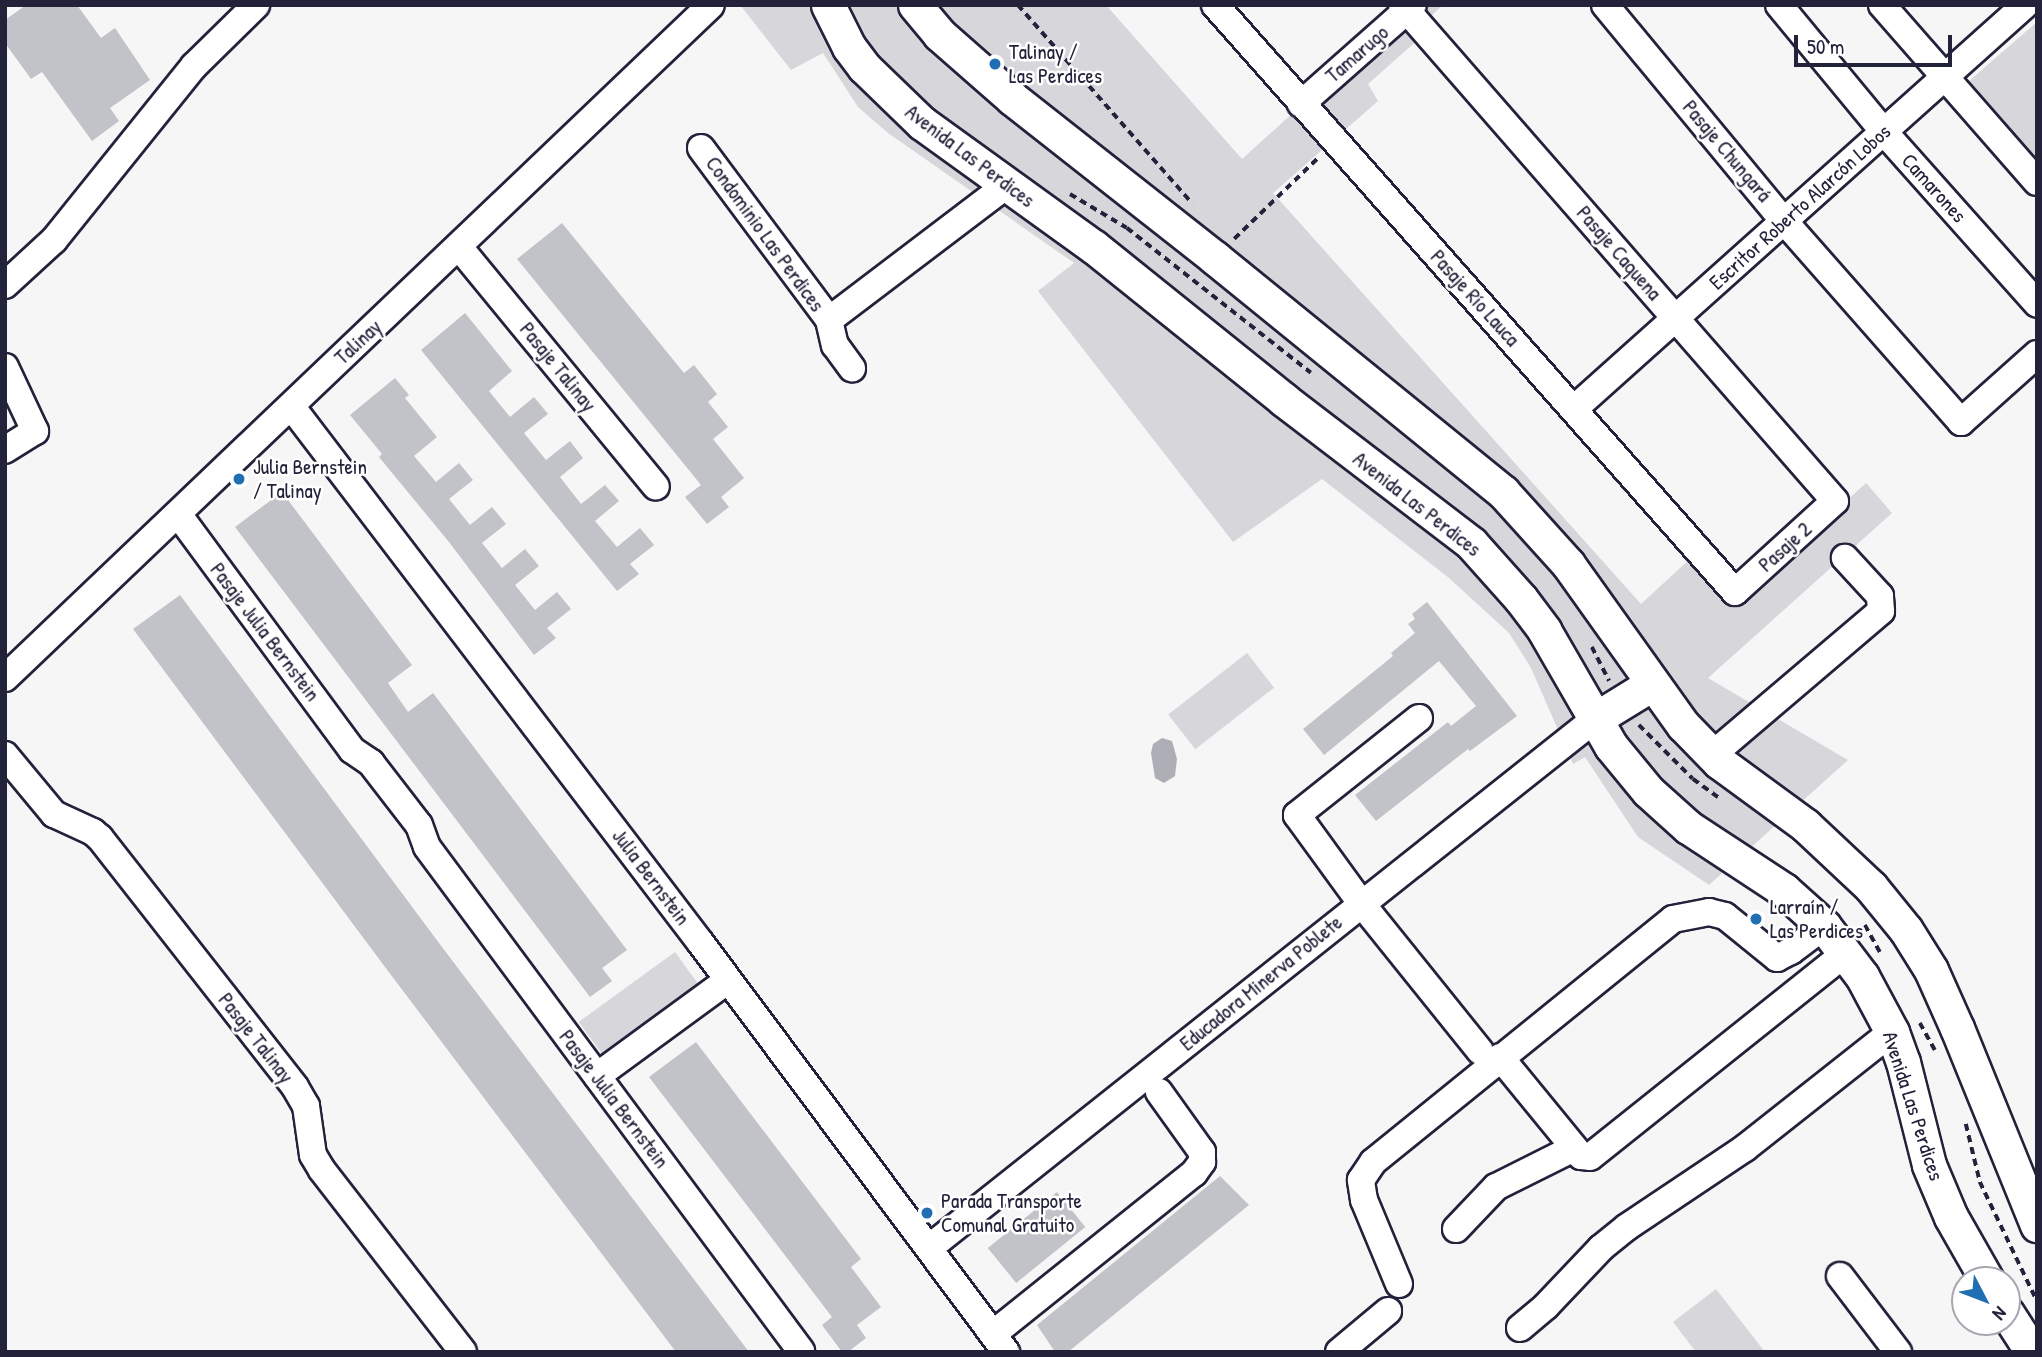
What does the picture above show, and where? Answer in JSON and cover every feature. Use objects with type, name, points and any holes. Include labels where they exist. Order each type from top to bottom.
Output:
[{"type":"main road","name":"Avenida Las Perdices","points":[[828,5],[849,47],[896,100],[922,123],[1094,247],[1284,400],[1471,543],[1521,598],[1544,630],[1594,719],[1628,770],[1669,811],[1784,890],[1824,926],[1862,976],[1892,1032],[1903,1062],[1929,1165],[1951,1217],[1979,1266]]},
{"type":"main road","points":[[915,5],[939,34],[1013,99],[1206,251],[1503,492],[1568,564],[1683,725],[1712,755],[1751,788],[1805,825],[1849,863],[1906,930],[1931,970],[2037,1225]]},
{"type":"main road","points":[[1594,719],[1652,684]]},
{"type":"street","points":[[5,285],[54,240],[194,66],[256,5]]},
{"type":"street","name":"Talinay","points":[[5,678],[711,5]]},
{"type":"street","name":"Pasaje Río Lauca","points":[[1215,5],[1735,592]]},
{"type":"street","name":"Pasaje Chungará","points":[[1605,5],[1784,221],[1961,422],[2037,355]]},
{"type":"street","name":"Camarones","points":[[1779,5],[1884,132],[2037,304]]},
{"type":"street","points":[[1882,5],[2037,183]]},
{"type":"street","name":"Escritor Roberto Alarcón Lobos","points":[[1574,409],[2025,5]]},
{"type":"street","name":"Tamarugo","points":[[1301,104],[1408,7]]},
{"type":"street","name":"Pasaje Caquena","points":[[1408,7],[1835,501]]},
{"type":"street","name":"Condominio Las Perdices","points":[[701,148],[828,320],[835,345],[852,368]]},
{"type":"street","name":"Condominio Las Perdices","points":[[828,320],[1007,185]]},
{"type":"street","name":"Pasaje Talinay","points":[[459,247],[656,487]]},
{"type":"street","points":[[5,367],[35,431],[5,450]]},
{"type":"street","name":"Julia Bernstein","points":[[292,406],[728,979],[1000,1343]]},
{"type":"street","name":"Pasaje 2","points":[[1735,592],[1835,501]]},
{"type":"street","name":"Pasaje Julia Bernstein","points":[[178,514],[352,750],[356,765],[408,834],[426,847],[801,1351]]},
{"type":"street","points":[[1712,755],[1881,611],[1880,596],[1845,558]]},
{"type":"street","points":[[1419,718],[1297,815],[1361,903],[1581,1156],[1590,1157],[1846,953]]},
{"type":"street","name":"Educadora Minerva Poblete","points":[[929,1248],[1594,719]]},
{"type":"street","name":"Pasaje Talinay","points":[[5,755],[54,814],[100,838],[295,1087],[309,1114],[313,1156],[463,1352]]},
{"type":"street","points":[[1399,1284],[1364,1200],[1361,1180],[1373,1162],[1490,1054],[1673,919],[1690,913],[1709,912],[1725,916],[1777,958],[1824,926]]},
{"type":"street","points":[[597,1076],[728,979]]},
{"type":"street","points":[[1520,1328],[1546,1306],[1601,1248],[1745,1148],[1892,1032]]},
{"type":"street","points":[[1000,1343],[1194,1173],[1202,1162],[1202,1152],[1159,1092]]},
{"type":"street","points":[[1455,1229],[1496,1187],[1574,1148]]},
{"type":"street","points":[[1840,1276],[1898,1352]]},
{"type":"street","points":[[1339,1352],[1388,1311]]},
{"type":"path","points":[[1018,5],[1186,194],[1206,251],[1335,142]]},
{"type":"shaded area","points":[[1106,5],[1242,159],[1412,5],[1443,5],[1431,16],[1438,22],[1368,84],[1378,101],[1273,193],[1641,604],[1692,557],[1735,602],[1866,483],[1892,513],[1708,678],[1848,760],[1709,885],[1638,837],[1585,757],[1573,764],[1531,668],[1509,633],[1449,578],[1322,479],[1233,542],[1038,291],[1074,263],[888,133],[858,107],[823,53],[791,70],[741,6]]},
{"type":"shaded area","points":[[2037,22],[2037,159],[1969,81]]},
{"type":"shaded area","points":[[1247,653],[1274,688],[1195,749],[1168,715]]},
{"type":"shaded area","points":[[1162,738],[1172,741],[1177,759],[1175,776],[1164,783],[1155,778],[1151,753],[1153,744]]},
{"type":"shaded area","points":[[675,952],[699,985],[603,1055],[579,1022]]},
{"type":"shaded area","points":[[1716,1289],[1765,1352],[1696,1352],[1673,1322]]},
{"type":"building","points":[[26,5],[77,5],[101,38],[115,28],[150,80],[110,108],[119,121],[92,141],[42,72],[31,79],[5,43],[5,20]]},
{"type":"building","points":[[562,223],[684,373],[694,365],[717,394],[708,402],[728,427],[713,439],[744,478],[721,497],[729,507],[707,524],[685,497],[701,485],[517,259]]},
{"type":"building","points":[[465,313],[512,371],[489,391],[510,417],[534,397],[548,414],[524,433],[546,460],[570,441],[583,458],[560,477],[581,504],[605,485],[619,501],[595,521],[617,547],[640,528],[654,545],[630,564],[639,574],[617,591],[421,350]]},
{"type":"building","points":[[395,378],[409,395],[405,398],[437,437],[414,456],[436,482],[459,463],[473,480],[449,499],[470,525],[492,507],[506,524],[482,543],[502,568],[525,549],[539,566],[515,585],[535,610],[557,592],[571,609],[547,628],[556,638],[534,655],[449,542],[379,457],[382,454],[350,415]]},
{"type":"building","points":[[282,492],[412,665],[388,683],[408,712],[433,693],[627,950],[602,968],[612,981],[590,997],[235,527]]},
{"type":"building","points":[[180,595],[749,1352],[676,1352],[388,971],[133,629]]},
{"type":"building","points":[[1427,602],[1517,716],[1470,751],[1468,749],[1376,821],[1355,795],[1448,722],[1451,726],[1476,706],[1439,661],[1324,755],[1303,729],[1393,656],[1391,653],[1415,633],[1408,624],[1415,619],[1412,614]]},
{"type":"building","points":[[696,1042],[861,1259],[851,1267],[881,1307],[857,1325],[866,1338],[848,1352],[842,1352],[822,1325],[832,1317],[649,1077]]},
{"type":"building","points":[[1220,1176],[1249,1205],[1068,1352],[1055,1352],[1037,1325]]},
{"type":"building","points":[[1057,1192],[1085,1227],[1016,1283],[988,1248]]},
{"type":"place","name":"Talinay / Las Perdices","points":[[995,64]]},
{"type":"place","name":"Julia Bernstein / Talinay","points":[[239,479]]},
{"type":"place","name":"Larraín / Las Perdices","points":[[1756,919]]},
{"type":"place","name":"Parada Transporte Comunal Gratuito","points":[[927,1213]]}]
